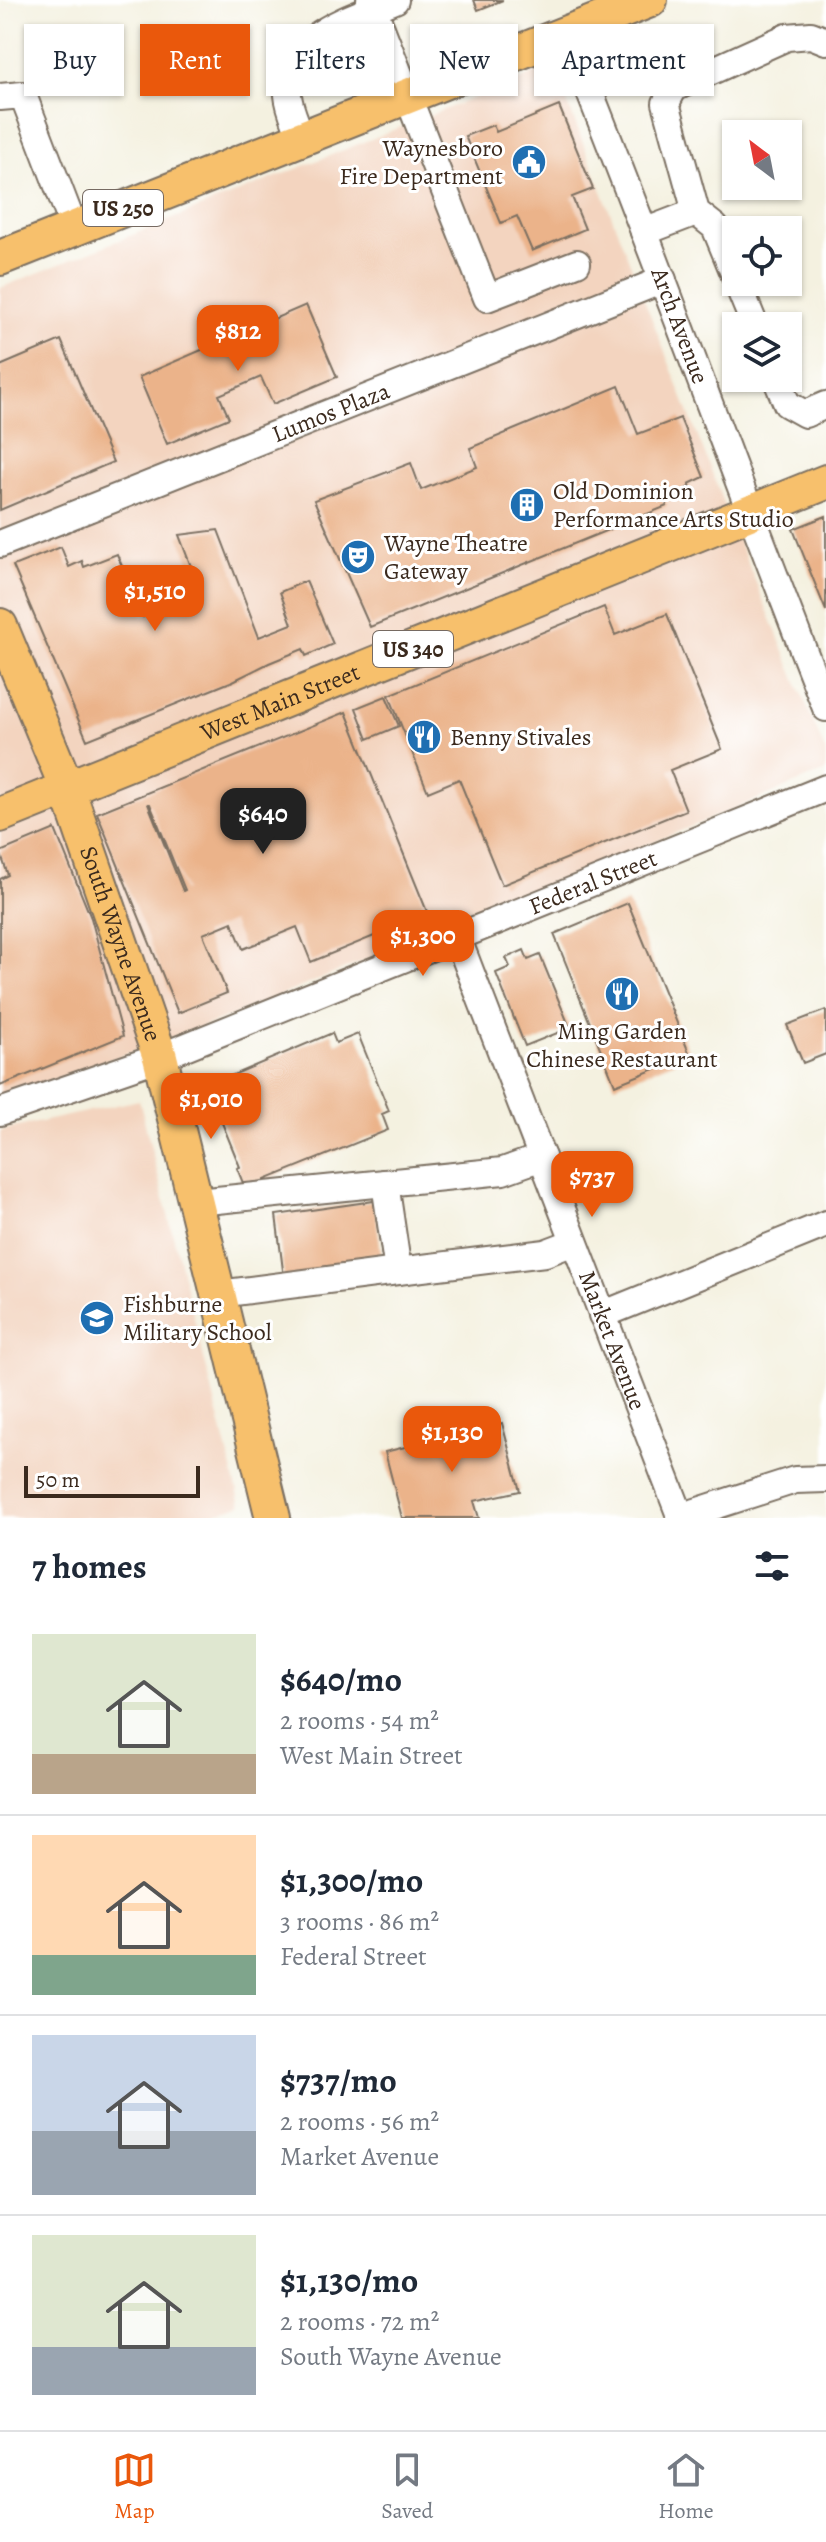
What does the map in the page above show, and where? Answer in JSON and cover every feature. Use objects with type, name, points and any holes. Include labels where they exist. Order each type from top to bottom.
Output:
[{"type":"main road","name":"US 250","points":[[589,24],[650,0]]},
{"type":"main road","name":"US 250","points":[[0,258],[534,45]]},
{"type":"main road","name":"West Main Street","points":[[0,815],[826,482]]},
{"type":"main road","name":"South Wayne Avenue","points":[[0,626],[67,788],[160,1057],[273,1518]]},
{"type":"street","points":[[301,137],[287,97],[289,71],[303,45],[341,21],[380,3],[408,94],[487,298],[577,263]]},
{"type":"street","points":[[722,244],[715,227],[696,212],[666,103],[674,88],[787,37],[811,35],[826,41]]},
{"type":"street","points":[[0,97],[23,95],[74,228]]},
{"type":"street","name":"Arch Avenue","points":[[591,96],[825,705]]},
{"type":"street","points":[[644,232],[696,212]]},
{"type":"street","name":"Lumos Plaza","points":[[0,544],[663,280]]},
{"type":"street","points":[[782,392],[787,404],[805,414],[826,405]]},
{"type":"street","name":"Federal Street","points":[[0,1112],[160,1057],[826,788]]},
{"type":"street","name":"Market Avenue","points":[[457,937],[680,1517]]},
{"type":"street","points":[[197,1202],[503,1171],[542,1157]]},
{"type":"street","points":[[385,1183],[398,1271]]},
{"type":"street","points":[[602,1315],[826,1224]]},
{"type":"street","points":[[219,1294],[545,1253],[574,1242]]},
{"type":"street","points":[[680,1517],[795,1480],[826,1479]]},
{"type":"shaded area","points":[[534,74],[534,96],[565,96],[738,539],[826,753],[826,771],[221,1020],[0,1099],[0,288],[478,96],[518,96],[518,80]]},
{"type":"shaded area","name":"Fishburne Military School","points":[[139,1100],[241,1505],[202,1518],[0,1518],[0,1131]]},
{"type":"building","points":[[474,0],[503,0],[478,10]]},
{"type":"building","name":"Waynesboro Fire Department","points":[[559,106],[593,189],[572,197],[585,229],[532,251],[517,216],[501,223],[465,136],[493,125],[496,132]]},
{"type":"building","points":[[306,305],[337,377],[273,404],[261,377],[219,395],[229,418],[167,444],[139,377]]},
{"type":"building","points":[[61,340],[113,462],[0,510],[0,366]]},
{"type":"building","points":[[619,386],[638,434],[680,418],[704,477],[689,484],[691,487],[664,498],[667,506],[370,627],[314,500],[411,463],[421,490],[477,467],[470,448]]},
{"type":"building","points":[[826,516],[826,611],[793,529]]},
{"type":"building","points":[[218,530],[259,637],[292,624],[280,592],[306,581],[333,644],[306,656],[303,649],[87,740],[13,566],[61,547],[69,567],[82,561],[84,567],[117,554],[143,617],[173,605],[167,588],[195,577],[179,535]]},
{"type":"building","points":[[604,607],[615,635],[667,614],[722,749],[670,770],[686,810],[502,885],[459,779],[428,792],[389,695]]},
{"type":"building","points":[[386,696],[399,726],[368,739],[356,708]]},
{"type":"building","points":[[346,712],[428,914],[311,962],[297,927],[243,949],[232,922],[203,934],[227,993],[178,1013],[97,813]],"holes":[[[148,804],[185,890],[183,891]]]},
{"type":"building","points":[[55,829],[91,918],[123,1036],[0,1086],[0,879],[8,875],[0,852]]},
{"type":"building","name":"Ming Garden Chinese Restaurant","points":[[628,903],[690,1055],[615,1085],[554,934]]},
{"type":"building","points":[[524,950],[528,960],[540,955],[570,1028],[525,1046],[496,973],[510,967],[506,958]]},
{"type":"building","points":[[826,1010],[826,1054],[803,1063],[787,1025]]},
{"type":"building","points":[[332,1033],[336,1043],[358,1034],[389,1111],[382,1114],[388,1130],[245,1188],[237,1168],[240,1167],[207,1086]]},
{"type":"building","points":[[374,1201],[383,1264],[284,1278],[276,1215]]},
{"type":"building","points":[[502,1423],[520,1491],[474,1501],[479,1518],[402,1518],[385,1452]]},
{"type":"place","name":"Waynesboro Fire Department","points":[[529,162]]},
{"type":"place","name":"Old Dominion Performance Arts Studio","points":[[527,505]]},
{"type":"place","name":"Wayne Theatre Gateway","points":[[358,557]]},
{"type":"place","name":"Benny Stivales","points":[[424,737]]},
{"type":"place","name":"Ming Garden Chinese Restaurant","points":[[622,994]]},
{"type":"place","name":"Fishburne Military School","points":[[97,1318]]}]
